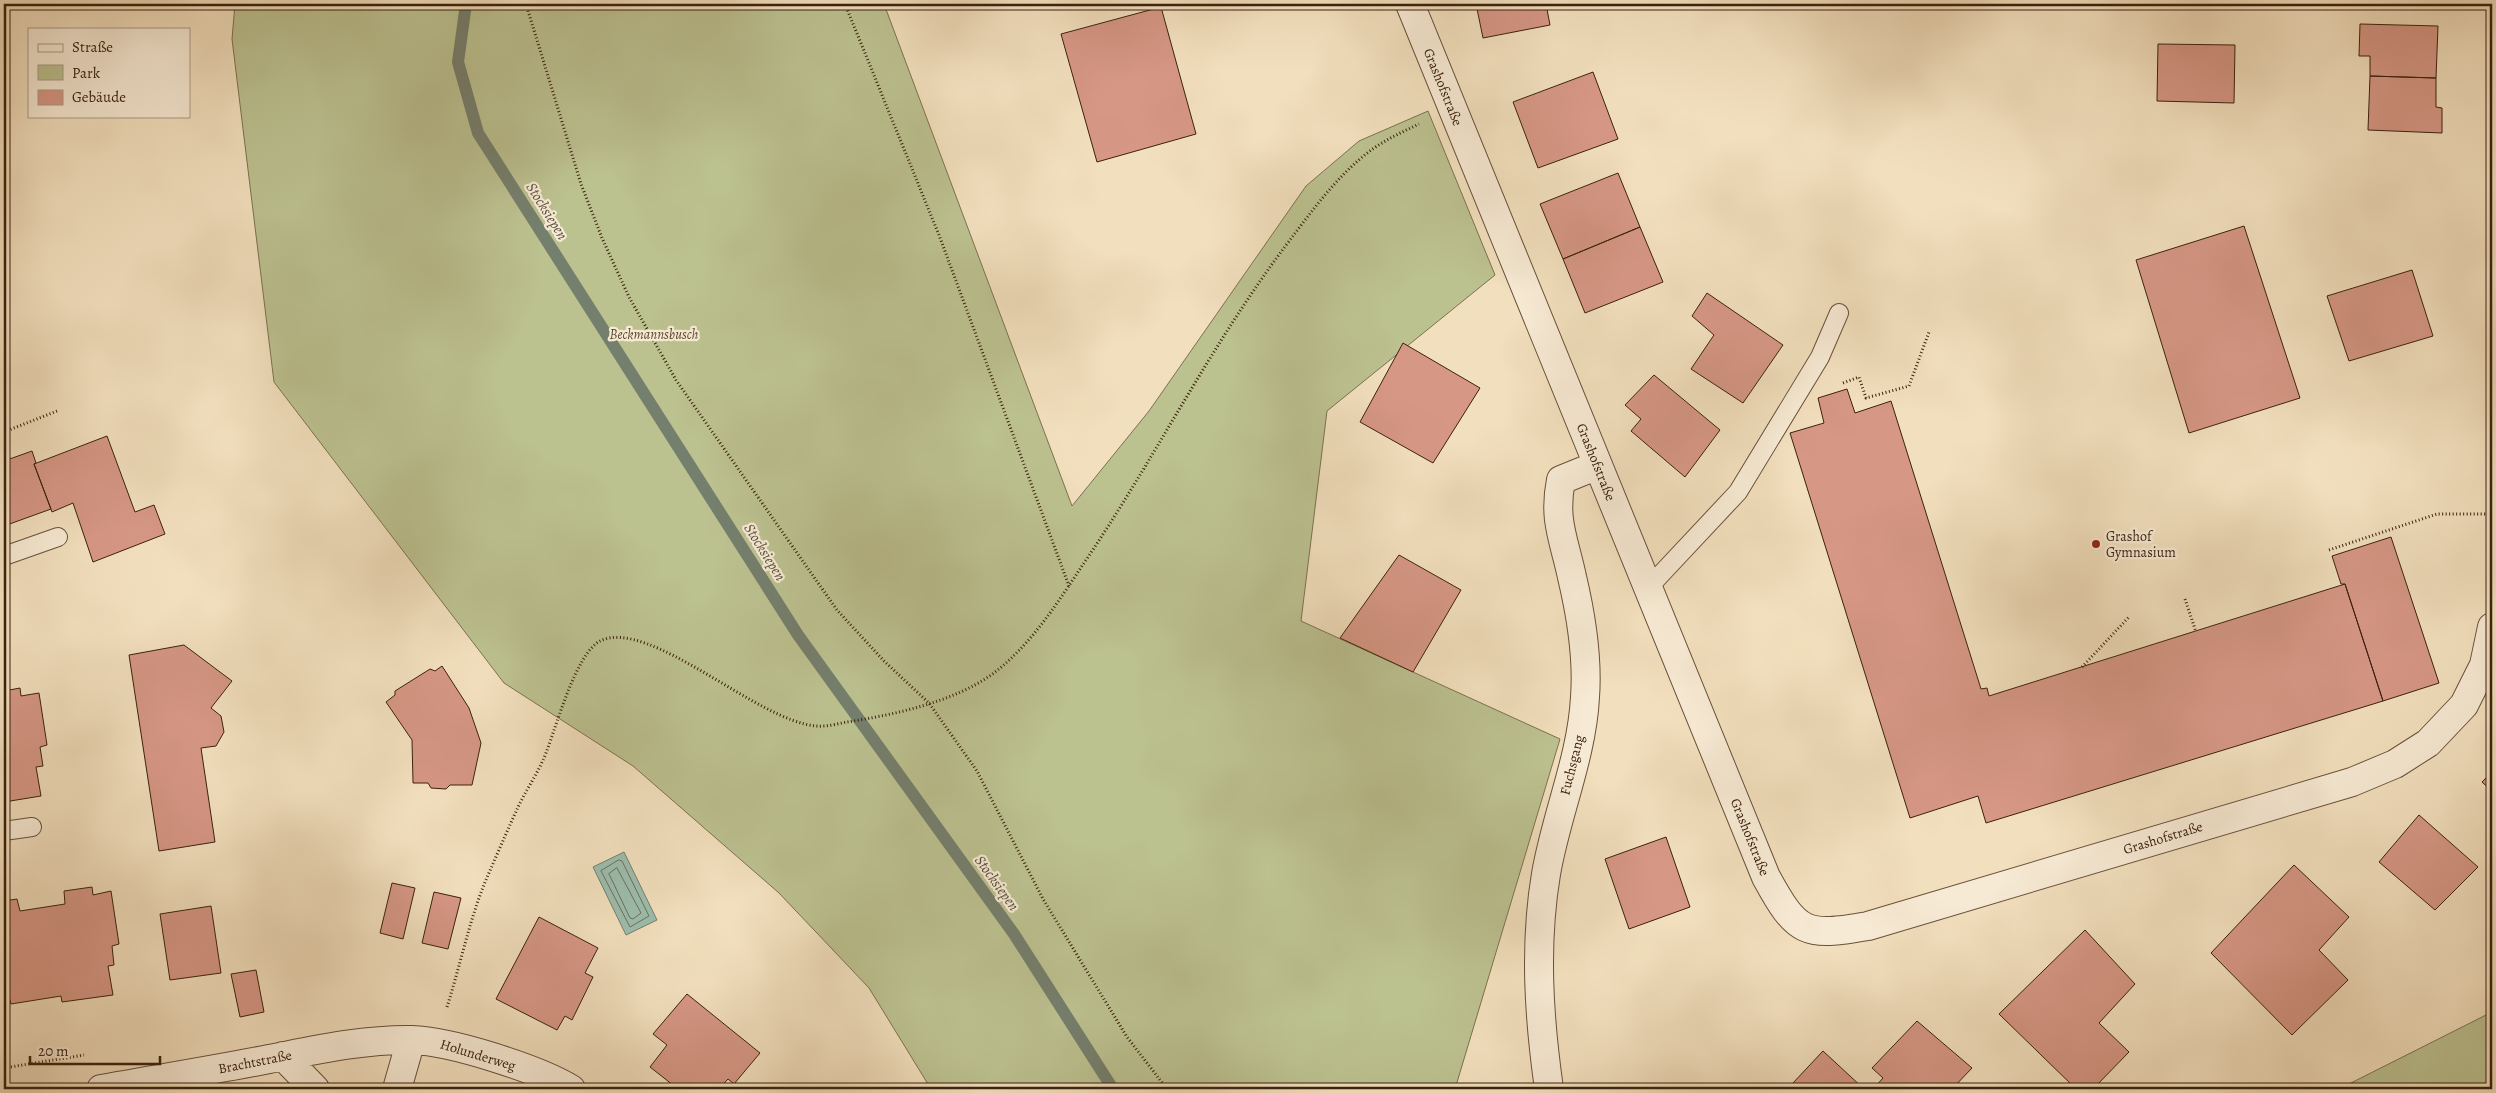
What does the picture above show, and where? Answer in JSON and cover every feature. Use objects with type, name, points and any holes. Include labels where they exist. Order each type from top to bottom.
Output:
[{"type":"street","name":"Grashofstraße","points":[[1410,4],[1766,877],[1779,901],[1794,921],[1814,931],[1840,931],[1868,926],[2352,782],[2395,764],[2428,743],[2464,705],[2484,665],[2492,627]]},
{"type":"street","name":"Fuchsgang","points":[[1548,1089],[1539,986],[1540,927],[1546,874],[1580,736],[1585,696],[1579,609],[1560,532],[1557,502],[1561,480],[1598,465]]},
{"type":"street","name":"Brachtstraße","points":[[101,1089],[351,1045],[424,1041]]},
{"type":"street","points":[[397,1089],[424,1041]]},
{"type":"street","name":"Holunderweg","points":[[424,1041],[520,1068],[558,1081],[571,1089]]},
{"type":"street","points":[[283,1056],[315,1089]]},
{"type":"lane","points":[[1648,588],[1738,492],[1820,357],[1839,313]]},
{"type":"lane","points":[[4,556],[58,537]]},
{"type":"lane","points":[[4,831],[32,827]]},
{"type":"path","points":[[526,4],[581,184],[598,229],[629,297],[676,380],[837,610],[884,661],[929,703],[977,771],[1043,899],[1126,1037],[1167,1089]]},
{"type":"path","points":[[846,4],[939,235],[1069,586]]},
{"type":"path","points":[[424,1041],[483,887],[520,804],[543,759],[565,698],[590,650],[600,641],[614,639],[635,640],[656,647],[676,656],[738,694],[782,717],[818,727],[884,717],[929,703],[970,687],[991,675],[1016,654],[1069,586],[1119,513],[1229,325],[1307,217],[1360,158],[1389,138],[1452,110]]},
{"type":"path","points":[[1846,382],[1859,377],[1866,398],[1909,386],[1929,332]]},
{"type":"path","points":[[4,432],[57,412]]},
{"type":"path","points":[[2329,550],[2437,514],[2492,514]]},
{"type":"path","points":[[2185,599],[2196,632]]},
{"type":"path","points":[[2082,667],[2130,617]]},
{"type":"green space","name":"Beckmannsbusch","points":[[235,4],[884,4],[1072,506],[1149,411],[1306,186],[1359,141],[1428,111],[1495,275],[1327,411],[1301,621],[1560,739],[1455,1089],[931,1089],[869,988],[779,893],[633,766],[504,683],[274,382],[232,39]]},
{"type":"green space","points":[[2492,1012],[2492,1089],[2339,1089]]},
{"type":"water","points":[[624,852],[657,920],[626,935],[593,867]]},
{"type":"building","points":[[1476,4],[1546,4],[1550,25],[1483,38]]},
{"type":"building","points":[[1161,7],[1196,134],[1097,162],[1061,34]]},
{"type":"building","points":[[2360,24],[2438,26],[2436,78],[2370,76],[2370,56],[2359,56]]},
{"type":"building","points":[[2158,44],[2235,45],[2234,103],[2157,101]]},
{"type":"building","points":[[1593,72],[1618,139],[1538,168],[1513,102]]},
{"type":"building","points":[[2370,76],[2436,78],[2436,107],[2442,108],[2442,133],[2368,130]]},
{"type":"building","points":[[1618,173],[1640,227],[1563,259],[1540,204]]},
{"type":"building","points":[[2244,226],[2300,398],[2189,433],[2136,260]]},
{"type":"building","points":[[1640,227],[1663,282],[1585,313],[1563,259]]},
{"type":"building","points":[[2412,270],[2433,336],[2349,361],[2327,296]]},
{"type":"building","points":[[1707,293],[1783,345],[1743,403],[1691,369],[1714,335],[1692,316]]},
{"type":"building","points":[[1403,343],[1480,388],[1433,463],[1360,422]]},
{"type":"building","points":[[1654,375],[1720,430],[1685,477],[1631,431],[1641,419],[1625,405]]},
{"type":"building","points":[[1847,389],[1855,413],[1891,401],[1981,689],[1987,688],[1989,696],[2345,584],[2383,701],[1986,823],[1978,796],[1910,818],[1790,433],[1824,423],[1818,398]]},
{"type":"building","points":[[107,436],[135,512],[154,505],[165,534],[93,562],[73,503],[52,512],[34,464]]},
{"type":"building","points":[[32,451],[36,463],[34,464],[51,509],[4,526],[4,461]]},
{"type":"building","points":[[2391,537],[2439,683],[2383,701],[2345,584],[2341,584],[2332,556]]},
{"type":"building","points":[[1399,555],[1461,590],[1413,672],[1340,638]]},
{"type":"building","points":[[184,645],[232,681],[211,708],[221,716],[224,732],[216,746],[201,748],[215,842],[159,851],[129,655]]},
{"type":"building","points":[[442,666],[469,708],[481,743],[472,785],[450,785],[446,789],[431,788],[428,783],[413,783],[412,740],[386,702],[395,695],[395,691],[430,669],[435,671]]},
{"type":"building","points":[[20,688],[21,696],[39,693],[47,745],[40,747],[43,766],[36,767],[41,796],[4,802],[4,691]]},
{"type":"building","points":[[2492,772],[2492,791],[2482,782]]},
{"type":"building","points":[[2419,815],[2478,867],[2435,910],[2379,862]]},
{"type":"building","points":[[1666,837],[1690,907],[1629,929],[1605,859]]},
{"type":"building","points":[[2294,865],[2349,917],[2319,950],[2348,980],[2292,1035],[2211,953]]},
{"type":"building","points":[[392,883],[415,888],[403,939],[380,933]]},
{"type":"building","points":[[92,887],[93,895],[111,891],[119,944],[112,946],[114,965],[108,966],[113,995],[62,1002],[61,996],[11,1004],[9,997],[4,998],[4,901],[17,899],[20,911],[65,904],[64,891]]},
{"type":"building","points":[[434,892],[461,898],[448,949],[422,943]]},
{"type":"building","points":[[211,906],[221,973],[170,980],[160,914]]},
{"type":"building","points":[[539,917],[598,948],[585,973],[593,977],[572,1020],[565,1016],[557,1030],[496,999]]},
{"type":"building","points":[[2085,930],[2135,984],[2099,1023],[2129,1052],[2093,1089],[2076,1089],[1999,1014]]},
{"type":"building","points":[[256,970],[264,1012],[240,1017],[231,974]]},
{"type":"building","points":[[687,994],[760,1053],[734,1084],[728,1079],[719,1089],[678,1089],[650,1067],[667,1045],[653,1034]]},
{"type":"building","points":[[1917,1021],[1972,1068],[1952,1089],[1873,1089],[1883,1078],[1872,1068]]},
{"type":"building","points":[[1823,1051],[1864,1089],[1797,1089],[1792,1084]]},
{"type":"waterway","name":"Stocksiepen","points":[[466,4],[458,62],[478,133],[798,635],[1014,934],[1113,1089]]},
{"type":"place","name":"Grashof Gymnasium","points":[[2096,544]]}]
